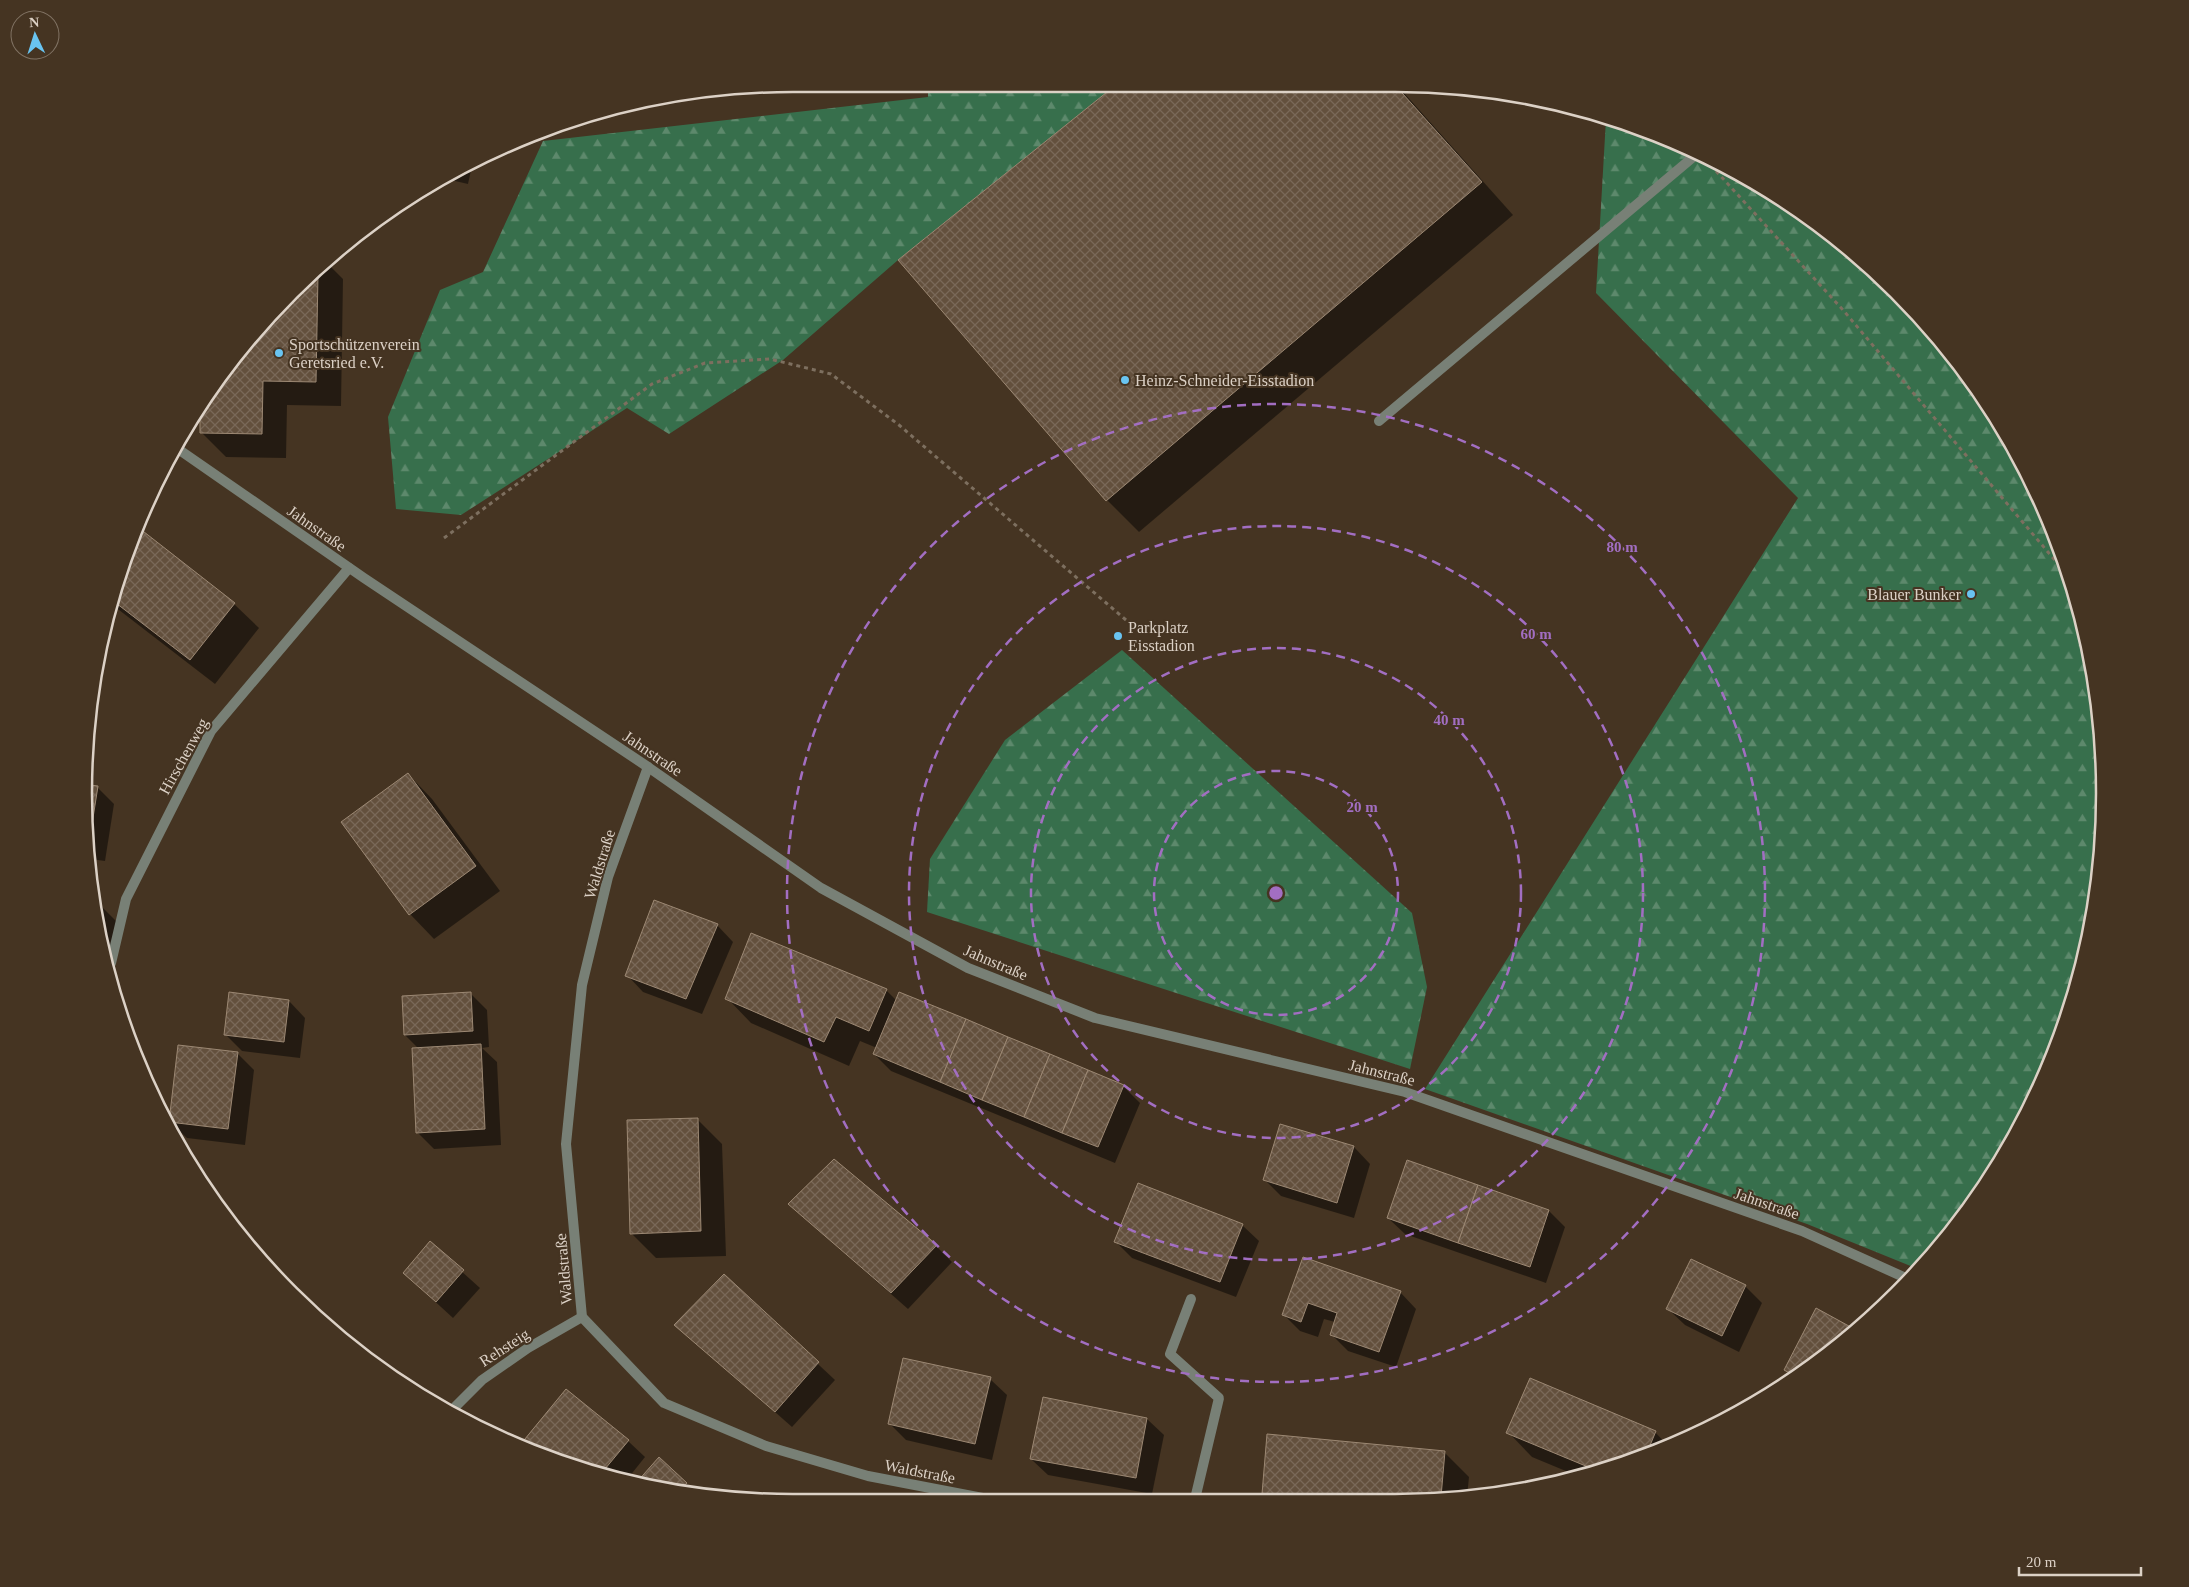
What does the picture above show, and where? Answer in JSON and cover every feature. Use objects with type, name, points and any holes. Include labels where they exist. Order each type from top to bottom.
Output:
[{"type":"street","points":[[1379,421],[1692,158]]},
{"type":"street","name":"Jahnstraße","points":[[182,451],[349,568],[648,767],[821,888],[968,968],[1095,1018],[1404,1092],[1802,1231],[1903,1277]]},
{"type":"street","name":"Hirschenweg","points":[[112,956],[126,899],[210,731],[349,568]]},
{"type":"street","name":"Waldstraße","points":[[648,767],[608,876],[582,985],[566,1144],[582,1317],[664,1403],[766,1446],[868,1476],[962,1494]]},
{"type":"street","points":[[1191,1299],[1170,1354],[1219,1398],[1196,1494]]},
{"type":"street","name":"Rehsteig","points":[[455,1407],[482,1380],[528,1348],[582,1317]]},
{"type":"path","points":[[1714,169],[1842,310],[2057,563]]},
{"type":"path","points":[[444,538],[652,384],[705,363],[770,359],[831,374],[899,425],[1126,620]]},
{"type":"green space","points":[[928,92],[1107,92],[898,260],[783,360],[669,434],[627,408],[461,515],[396,509],[388,417],[440,290],[483,272],[543,141],[928,97]]},
{"type":"green space","points":[[1606,125],[1664,146],[1746,186],[1822,237],[1858,266],[1923,331],[1952,367],[2003,443],[2043,525],[2059,568],[2073,612],[2083,657],[2091,702],[2095,748],[2095,839],[2091,885],[2083,930],[2073,975],[2059,1019],[2043,1062],[2024,1104],[2003,1144],[1978,1183],[1952,1220],[1913,1267],[1807,1224],[1425,1089],[1798,498],[1596,293]]},
{"type":"green space","points":[[1122,650],[1412,913],[1427,987],[1410,1069],[927,912],[930,859],[1005,740]]},
{"type":"building","name":"Heinz-Schneider-Eisstadion","points":[[1107,92],[1401,92],[1482,182],[1106,501],[898,260]]},
{"type":"building","name":"Sportschützenverein Geretsried e.V.","points":[[318,279],[316,382],[263,381],[262,434],[200,433],[200,421],[237,367],[266,331]]},
{"type":"building","points":[[144,532],[235,603],[190,660],[118,605]]},
{"type":"building","points":[[408,773],[476,866],[409,915],[341,822]]},
{"type":"building","points":[[92,785],[98,786],[93,818]]},
{"type":"building","points":[[654,900],[718,924],[686,999],[625,976]]},
{"type":"building","points":[[751,933],[887,989],[869,1031],[836,1017],[824,1042],[725,999]]},
{"type":"building","points":[[229,992],[289,1000],[284,1042],[224,1035]]},
{"type":"building","points":[[471,992],[473,1031],[404,1035],[402,996]]},
{"type":"building","points":[[899,992],[966,1019],[940,1082],[873,1054]]},
{"type":"building","points":[[966,1019],[1008,1037],[982,1100],[940,1082]]},
{"type":"building","points":[[1008,1037],[1050,1054],[1024,1117],[982,1100]]},
{"type":"building","points":[[481,1044],[485,1129],[416,1133],[412,1048]]},
{"type":"building","points":[[178,1045],[238,1052],[228,1129],[175,1123],[170,1114]]},
{"type":"building","points":[[1050,1054],[1088,1070],[1062,1133],[1024,1117]]},
{"type":"building","points":[[1088,1070],[1124,1085],[1098,1147],[1062,1133]]},
{"type":"building","points":[[698,1118],[701,1231],[630,1234],[627,1120]]},
{"type":"building","points":[[1280,1124],[1354,1146],[1337,1203],[1263,1180]]},
{"type":"building","points":[[834,1159],[937,1245],[891,1293],[788,1204]]},
{"type":"building","points":[[1407,1160],[1478,1185],[1458,1243],[1387,1218]]},
{"type":"building","points":[[1138,1183],[1243,1224],[1220,1282],[1114,1242]]},
{"type":"building","points":[[1478,1185],[1549,1210],[1530,1267],[1458,1243]]},
{"type":"building","points":[[430,1241],[464,1270],[436,1302],[403,1273]]},
{"type":"building","points":[[1303,1257],[1401,1291],[1379,1352],[1330,1335],[1337,1313],[1308,1303],[1301,1322],[1282,1315]]},
{"type":"building","points":[[1691,1259],[1746,1285],[1722,1336],[1666,1309]]},
{"type":"building","points":[[724,1274],[819,1362],[775,1412],[674,1325]]},
{"type":"building","points":[[1816,1308],[1851,1327],[1789,1373],[1784,1370]]},
{"type":"building","points":[[903,1358],[991,1377],[975,1444],[888,1424]]},
{"type":"building","points":[[1530,1378],[1656,1431],[1650,1446],[1589,1467],[1506,1433]]},
{"type":"building","points":[[566,1389],[629,1440],[605,1469],[524,1440]]},
{"type":"building","points":[[1043,1397],[1147,1418],[1136,1478],[1030,1459]]},
{"type":"building","points":[[1267,1434],[1445,1451],[1441,1493],[1262,1494]]},
{"type":"building","points":[[659,1457],[687,1483],[684,1486],[641,1477]]},
{"type":"place","name":"Sportschützenverein Geretsried e.V.","points":[[279,353]]},
{"type":"place","name":"Heinz-Schneider-Eisstadion","points":[[1125,380]]},
{"type":"place","name":"Blauer Bunker","points":[[1971,594]]},
{"type":"place","name":"Parkplatz Eisstadion","points":[[1118,636]]}]
